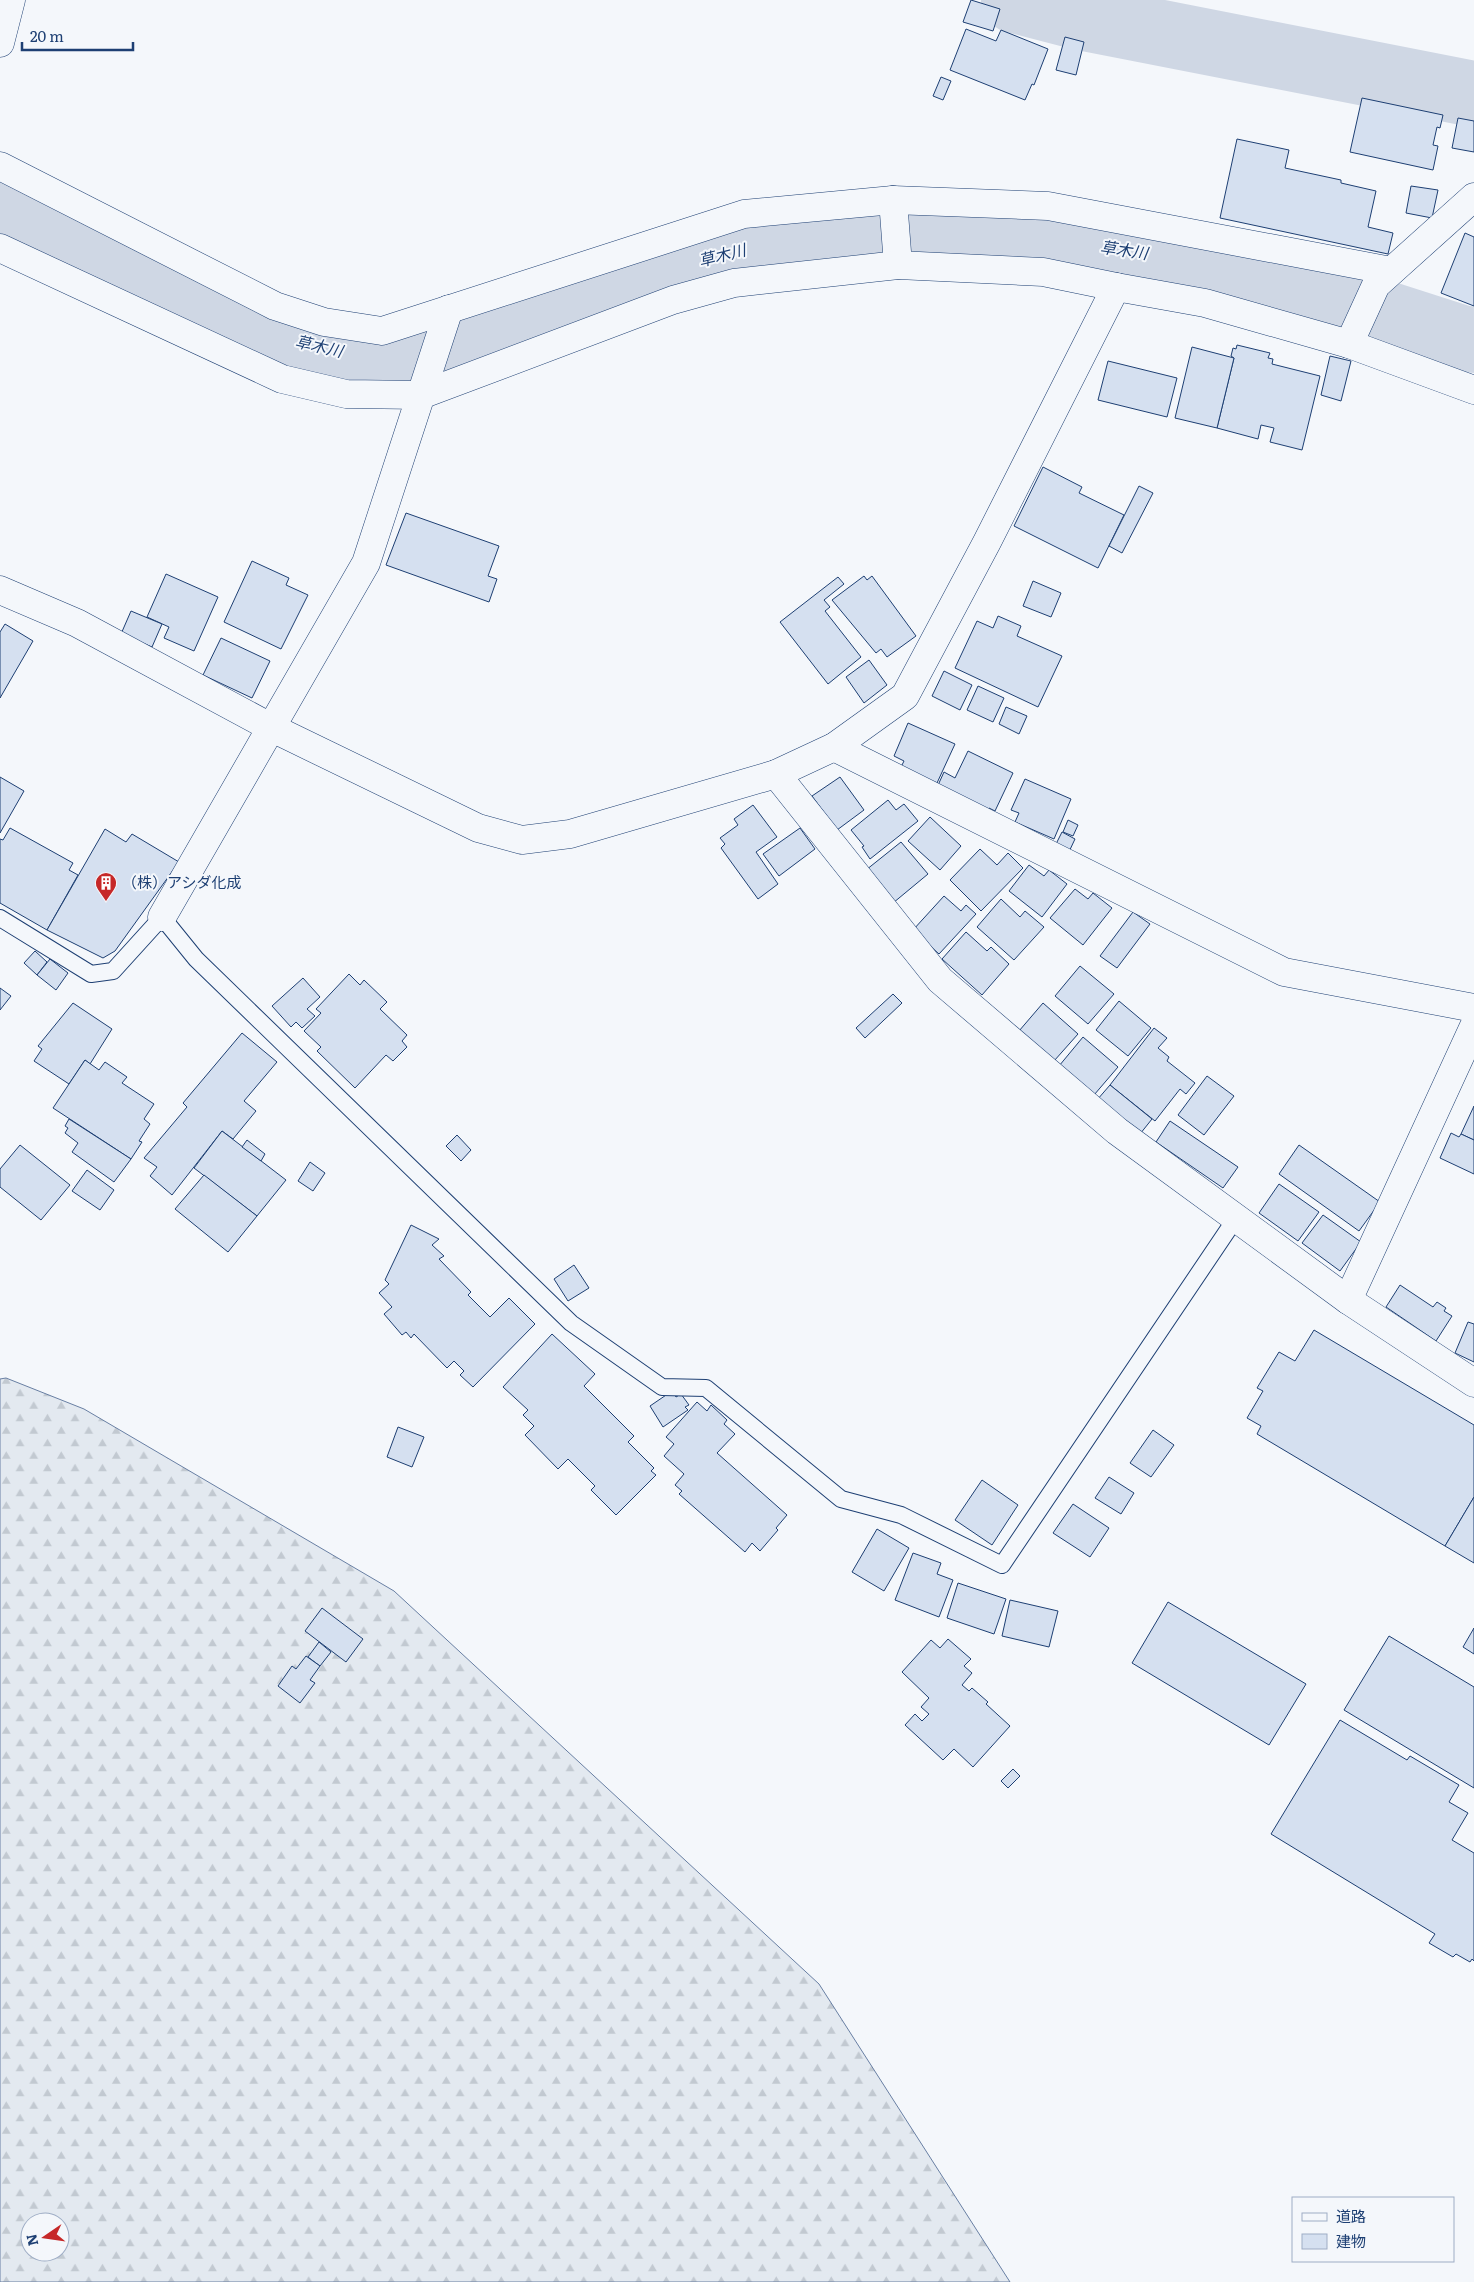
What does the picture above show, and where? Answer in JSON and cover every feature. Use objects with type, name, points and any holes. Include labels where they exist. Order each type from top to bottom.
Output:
[{"type":"street","points":[[0,43],[11,0]]},
{"type":"street","points":[[0,166],[275,306],[324,322],[382,331],[445,320],[744,214],[893,207],[1048,206],[1383,278]]},
{"type":"street","points":[[1352,336],[1383,278],[1474,198]]},
{"type":"street","points":[[893,207],[897,259]]},
{"type":"street","points":[[0,248],[282,379],[346,394],[423,388],[673,300],[734,283],[897,259],[1043,272],[1204,302],[1352,336],[1474,390]]},
{"type":"street","points":[[0,590],[77,623],[272,728],[478,828],[522,840],[570,834],[776,774],[834,747],[904,696],[987,542],[1116,287]]},
{"type":"street","points":[[162,916],[366,563],[445,320]]},
{"type":"street","points":[[834,747],[1284,972],[1474,1008]]},
{"type":"street","points":[[776,774],[940,980],[1117,1131],[1348,1300],[1474,1383]]},
{"type":"street","points":[[1348,1300],[1474,1026]]},
{"type":"lane","points":[[0,918],[91,974],[113,971],[162,916],[196,959],[571,1323],[662,1387],[706,1388],[841,1499],[901,1514],[1002,1565],[1236,1218]]},
{"type":"green space","points":[[6,1378],[84,1409],[394,1591],[819,1984],[1010,2282],[0,2282],[0,1379]]},
{"type":"building","points":[[971,0],[1000,9],[993,31],[963,22]]},
{"type":"building","points":[[966,29],[996,41],[1001,30],[1048,49],[1034,85],[1032,84],[1025,100],[950,70]]},
{"type":"building","points":[[1065,37],[1084,42],[1076,75],[1056,70]]},
{"type":"building","points":[[941,77],[951,81],[943,100],[933,96]]},
{"type":"building","points":[[1362,98],[1443,115],[1440,128],[1437,127],[1433,145],[1438,146],[1433,170],[1350,152]]},
{"type":"building","points":[[1458,118],[1474,121],[1474,152],[1452,148]]},
{"type":"building","points":[[1237,139],[1289,150],[1285,168],[1341,180],[1341,183],[1376,191],[1368,227],[1393,233],[1388,254],[1220,218]]},
{"type":"building","points":[[1411,186],[1438,190],[1432,218],[1406,213]]},
{"type":"building","points":[[1465,233],[1474,237],[1474,306],[1441,293]]},
{"type":"building","points":[[1237,345],[1270,353],[1268,358],[1273,359],[1272,364],[1320,376],[1302,450],[1270,442],[1274,428],[1261,425],[1258,439],[1217,428],[1234,358],[1231,356],[1233,348],[1236,349]]},
{"type":"building","points":[[1192,347],[1234,358],[1217,428],[1175,418]]},
{"type":"building","points":[[1330,356],[1351,361],[1341,401],[1321,395]]},
{"type":"building","points":[[1108,361],[1177,378],[1167,417],[1098,400]]},
{"type":"building","points":[[1043,467],[1082,487],[1079,493],[1124,515],[1098,568],[1014,526]]},
{"type":"building","points":[[1139,486],[1153,493],[1122,553],[1109,546]]},
{"type":"building","points":[[406,513],[499,546],[488,576],[497,579],[489,602],[386,565]]},
{"type":"building","points":[[252,561],[289,578],[286,585],[308,595],[281,649],[224,622]]},
{"type":"building","points":[[166,574],[218,597],[194,651],[164,638],[169,627],[147,617]]},
{"type":"building","points":[[864,576],[867,580],[872,576],[916,636],[887,657],[881,649],[876,653],[832,600]]},
{"type":"building","points":[[838,577],[844,584],[824,600],[830,607],[825,611],[861,657],[828,684],[780,622]]},
{"type":"building","points":[[1033,581],[1061,593],[1051,617],[1023,606]]},
{"type":"building","points":[[131,611],[162,624],[152,647],[121,634]]},
{"type":"building","points":[[998,616],[1021,626],[1017,636],[1062,656],[1038,707],[955,668],[977,621],[993,628]]},
{"type":"building","points":[[5,624],[33,641],[0,698],[0,632]]},
{"type":"building","points":[[221,638],[270,661],[252,698],[203,675]]},
{"type":"building","points":[[869,660],[887,685],[864,703],[846,677]]},
{"type":"building","points":[[944,671],[972,685],[960,710],[932,696]]},
{"type":"building","points":[[978,686],[1004,698],[993,722],[967,710]]},
{"type":"building","points":[[1006,707],[1027,716],[1019,734],[999,724]]},
{"type":"building","points":[[908,723],[955,744],[937,783],[901,767],[904,761],[894,756]]},
{"type":"building","points":[[968,751],[1013,773],[995,811],[989,808],[985,818],[934,794],[944,772],[955,778]]},
{"type":"building","points":[[0,777],[24,791],[0,833]]},
{"type":"building","points":[[840,777],[864,810],[837,830],[812,796]]},
{"type":"building","points":[[1025,779],[1071,799],[1054,839],[1015,822],[1019,813],[1011,810]]},
{"type":"building","points":[[888,800],[896,810],[904,804],[918,821],[870,859],[862,847],[864,846],[851,830]]},
{"type":"building","points":[[753,805],[777,837],[756,852],[778,884],[758,899],[721,848],[725,844],[720,838],[738,825],[734,819]]},
{"type":"building","points":[[930,817],[961,846],[940,870],[908,841]]},
{"type":"building","points":[[1068,820],[1078,825],[1073,836],[1063,832]]},
{"type":"building","points":[[10,828],[73,863],[69,870],[78,875],[47,930],[0,903],[0,839],[3,840]]},
{"type":"building","points":[[800,828],[815,849],[779,876],[763,854]]},
{"type":"building","name":"（株）アシダ化成","points":[[105,829],[126,842],[132,834],[179,862],[115,951],[103,958],[47,930]]},
{"type":"building","points":[[1062,832],[1075,839],[1067,856],[1053,850]]},
{"type":"building","points":[[901,842],[928,874],[893,903],[866,870]]},
{"type":"building","points":[[980,849],[997,865],[1008,853],[1023,868],[981,911],[950,880]]},
{"type":"building","points":[[1029,865],[1044,876],[1049,870],[1067,884],[1042,917],[1009,891]]},
{"type":"building","points":[[1075,889],[1088,899],[1093,893],[1112,908],[1083,945],[1050,918]]},
{"type":"building","points":[[944,896],[961,911],[966,905],[976,914],[939,954],[913,930]]},
{"type":"building","points":[[1001,899],[1020,917],[1025,911],[1044,927],[1014,960],[977,927]]},
{"type":"building","points":[[1133,912],[1150,924],[1117,968],[1100,956]]},
{"type":"building","points":[[966,932],[987,951],[991,947],[1009,964],[982,995],[942,959]]},
{"type":"building","points":[[35,951],[47,962],[37,975],[24,963]]},
{"type":"building","points":[[50,959],[68,973],[56,990],[37,975]]},
{"type":"building","points":[[1080,966],[1114,994],[1088,1024],[1055,996]]},
{"type":"building","points":[[349,974],[360,985],[364,980],[387,1002],[380,1009],[407,1035],[402,1041],[407,1047],[393,1061],[386,1055],[355,1088],[317,1051],[321,1047],[304,1031],[321,1013],[316,1009]]},
{"type":"building","points":[[303,978],[320,997],[307,1009],[315,1016],[302,1028],[296,1022],[291,1027],[272,1006]]},
{"type":"building","points":[[0,988],[11,996],[0,1010]]},
{"type":"building","points":[[893,994],[902,1003],[865,1038],[856,1028]]},
{"type":"building","points":[[1119,1001],[1151,1028],[1128,1056],[1096,1030]]},
{"type":"building","points":[[73,1003],[112,1029],[90,1064],[85,1060],[69,1084],[34,1061],[42,1049],[38,1046]]},
{"type":"building","points":[[1043,1003],[1078,1034],[1054,1061],[1019,1031]]},
{"type":"building","points":[[1154,1028],[1167,1038],[1158,1048],[1169,1057],[1167,1061],[1195,1083],[1186,1094],[1180,1089],[1155,1121],[1110,1085]]},
{"type":"building","points":[[242,1033],[277,1062],[244,1101],[256,1111],[233,1139],[222,1131],[172,1195],[150,1176],[157,1167],[144,1158],[187,1107],[183,1103]]},
{"type":"building","points":[[1083,1037],[1118,1067],[1094,1095],[1059,1066]]},
{"type":"building","points":[[85,1060],[99,1070],[105,1062],[127,1077],[122,1083],[154,1104],[144,1119],[150,1124],[139,1141],[142,1142],[131,1159],[53,1108]]},
{"type":"building","points":[[1207,1076],[1234,1096],[1204,1135],[1178,1115]]},
{"type":"building","points":[[1110,1085],[1152,1119],[1140,1134],[1097,1100]]},
{"type":"building","points":[[1474,1106],[1474,1140],[1461,1134]]},
{"type":"building","points":[[69,1119],[131,1159],[114,1182],[72,1152],[78,1143],[65,1133],[68,1128],[65,1126]]},
{"type":"building","points":[[1170,1121],[1238,1167],[1223,1188],[1156,1142]]},
{"type":"building","points":[[222,1131],[286,1180],[257,1216],[194,1168]]},
{"type":"building","points":[[1451,1133],[1459,1137],[1461,1134],[1474,1140],[1474,1174],[1440,1158]]},
{"type":"building","points":[[457,1135],[471,1150],[461,1161],[446,1146]]},
{"type":"building","points":[[247,1140],[265,1154],[261,1161],[242,1147]]},
{"type":"building","points":[[20,1145],[70,1185],[41,1220],[0,1187],[0,1169]]},
{"type":"building","points":[[1299,1145],[1380,1202],[1359,1231],[1279,1174]]},
{"type":"building","points":[[310,1162],[325,1173],[313,1191],[298,1181]]},
{"type":"building","points":[[87,1170],[114,1190],[100,1210],[72,1191]]},
{"type":"building","points":[[204,1175],[257,1216],[228,1252],[175,1209]]},
{"type":"building","points":[[1279,1184],[1319,1212],[1298,1241],[1259,1213]]},
{"type":"building","points":[[1323,1215],[1361,1242],[1340,1271],[1302,1243]]},
{"type":"building","points":[[411,1225],[439,1239],[432,1245],[444,1256],[439,1259],[471,1292],[468,1295],[490,1317],[509,1298],[535,1324],[473,1387],[460,1375],[464,1371],[454,1361],[447,1368],[414,1334],[411,1338],[406,1332],[402,1335],[384,1314],[392,1307],[379,1293],[389,1284],[385,1280]]},
{"type":"building","points":[[574,1265],[589,1288],[568,1301],[554,1279]]},
{"type":"building","points":[[1400,1285],[1433,1307],[1437,1302],[1446,1308],[1444,1311],[1452,1316],[1436,1341],[1386,1307]]},
{"type":"building","points":[[1468,1322],[1474,1324],[1474,1362],[1455,1353]]},
{"type":"building","points":[[1314,1330],[1474,1425],[1474,1497],[1445,1546],[1257,1434],[1261,1426],[1247,1418],[1263,1391],[1257,1388],[1279,1352],[1295,1361]]},
{"type":"building","points":[[552,1334],[595,1374],[584,1386],[634,1436],[628,1442],[654,1468],[651,1471],[656,1475],[616,1515],[591,1490],[595,1486],[568,1459],[558,1469],[525,1435],[534,1426],[523,1415],[528,1410],[503,1387]]},
{"type":"building","points":[[672,1391],[676,1397],[681,1394],[689,1405],[685,1407],[688,1410],[663,1427],[650,1406]]},
{"type":"building","points":[[697,1402],[707,1411],[711,1405],[727,1420],[724,1424],[735,1434],[717,1453],[787,1515],[776,1528],[778,1530],[760,1551],[752,1543],[745,1552],[679,1494],[682,1491],[675,1485],[684,1474],[664,1456],[674,1444],[666,1437]]},
{"type":"building","points":[[398,1427],[424,1437],[412,1467],[387,1457]]},
{"type":"building","points":[[1153,1430],[1174,1445],[1151,1477],[1130,1463]]},
{"type":"building","points":[[1109,1477],[1134,1493],[1121,1514],[1095,1498]]},
{"type":"building","points":[[982,1480],[1018,1505],[992,1545],[955,1520]]},
{"type":"building","points":[[1474,1497],[1474,1563],[1445,1546]]},
{"type":"building","points":[[1073,1504],[1109,1528],[1090,1557],[1053,1533]]},
{"type":"building","points":[[877,1529],[909,1548],[884,1591],[852,1572]]},
{"type":"building","points":[[913,1553],[941,1563],[937,1574],[953,1580],[939,1617],[895,1600]]},
{"type":"building","points":[[958,1583],[1006,1599],[994,1634],[947,1618]]},
{"type":"building","points":[[1010,1600],[1058,1611],[1049,1647],[1002,1636]]},
{"type":"building","points":[[1168,1602],[1306,1684],[1269,1745],[1132,1663]]},
{"type":"building","points":[[322,1608],[363,1639],[346,1662],[305,1631]]},
{"type":"building","points":[[1474,1628],[1474,1654],[1463,1647]]},
{"type":"building","points":[[1389,1636],[1474,1687],[1474,1788],[1344,1710]]},
{"type":"building","points":[[948,1639],[971,1659],[964,1666],[972,1673],[962,1685],[969,1691],[972,1688],[1010,1726],[973,1767],[954,1749],[943,1760],[905,1725],[915,1714],[922,1721],[929,1714],[921,1707],[929,1698],[902,1672],[931,1640],[940,1648]]},
{"type":"building","points":[[319,1642],[331,1652],[320,1666],[308,1657]]},
{"type":"building","points":[[306,1656],[320,1666],[310,1680],[315,1683],[300,1703],[278,1686],[292,1666],[296,1669]]},
{"type":"building","points":[[1340,1720],[1407,1760],[1410,1756],[1459,1785],[1449,1802],[1468,1813],[1452,1840],[1474,1853],[1474,1961],[1472,1959],[1470,1962],[1456,1954],[1453,1957],[1429,1943],[1435,1934],[1271,1834]]},
{"type":"building","points":[[1013,1769],[1020,1776],[1008,1788],[1001,1781]]},
{"type":"waterway","points":[[1014,0],[1080,17],[1474,94]]},
{"type":"waterway","name":"草木川","points":[[0,211],[253,328],[335,352],[397,356],[735,249],[863,236],[981,231],[1237,266],[1461,338],[1474,340]]},
{"type":"place","name":"（株）アシダ化成","points":[[106,902]]}]
